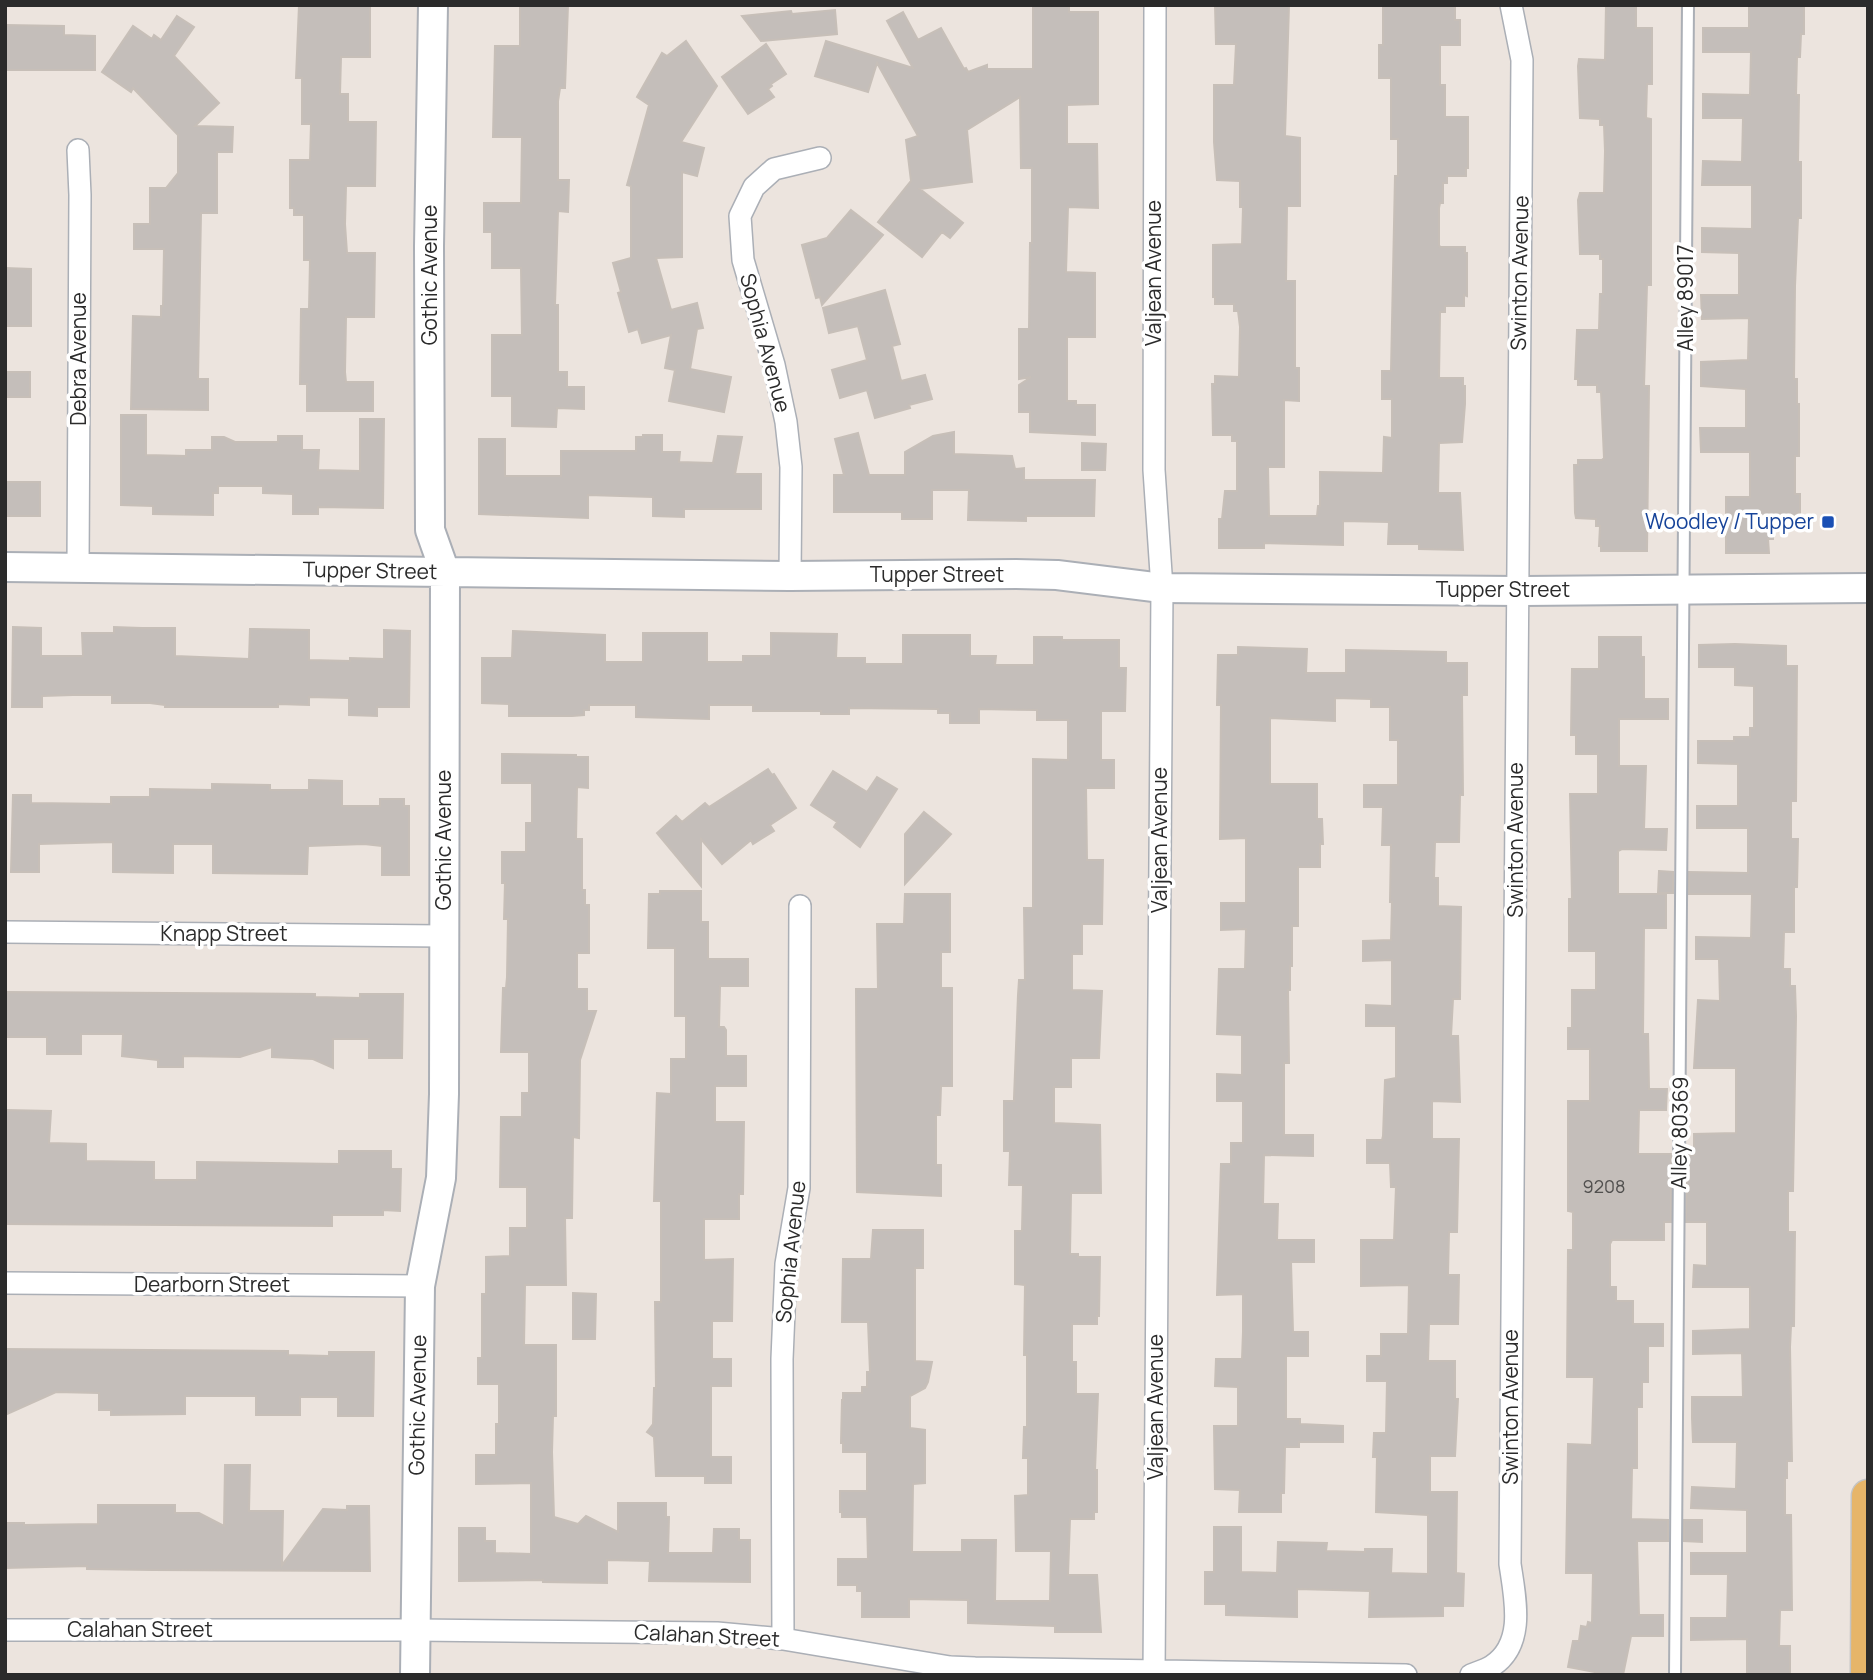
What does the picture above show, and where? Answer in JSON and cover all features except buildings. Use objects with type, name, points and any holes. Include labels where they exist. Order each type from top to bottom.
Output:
[{"type":"main road","points":[[1867,1675],[1868,1496]]},
{"type":"street","name":"Gothic Avenue","points":[[415,1675],[420,1286],[440,1178],[444,1094],[445,572],[430,530],[429,246],[433,5]]},
{"type":"street","name":"Valjean Avenue","points":[[1154,1672],[1163,588],[1154,471],[1155,5]]},
{"type":"street","name":"Swinton Avenue","points":[[1481,1671],[1506,1653],[1514,1638],[1516,1602],[1510,1564],[1522,60],[1511,5]]},
{"type":"street","name":"Debra Avenue","points":[[78,150],[78,568]]},
{"type":"street","name":"Sophia Avenue","points":[[790,576],[791,467],[786,422],[774,365],[743,260],[740,216],[754,187],[774,169],[820,158]]},
{"type":"street","name":"Tupper Street","points":[[5,567],[790,576],[1043,575],[1163,588],[1518,591],[1868,588]]},
{"type":"street","name":"Sophia Avenue","points":[[783,1639],[782,1359],[786,1264],[799,1188],[800,906]]},
{"type":"street","name":"Knapp Street","points":[[5,932],[443,936]]},
{"type":"street","name":"Dearborn Street","points":[[5,1283],[420,1286]]},
{"type":"street","name":"Calahan Street","points":[[5,1630],[717,1633],[783,1639],[950,1667],[1406,1675]]},
{"type":"lane","name":"Alley 89017","points":[[1685,590],[1688,5]]},
{"type":"lane","name":"Alley 80369","points":[[1675,1675],[1685,590]]},
{"type":"place","name":"Woodley / Tupper","points":[[1828,522]]}]
